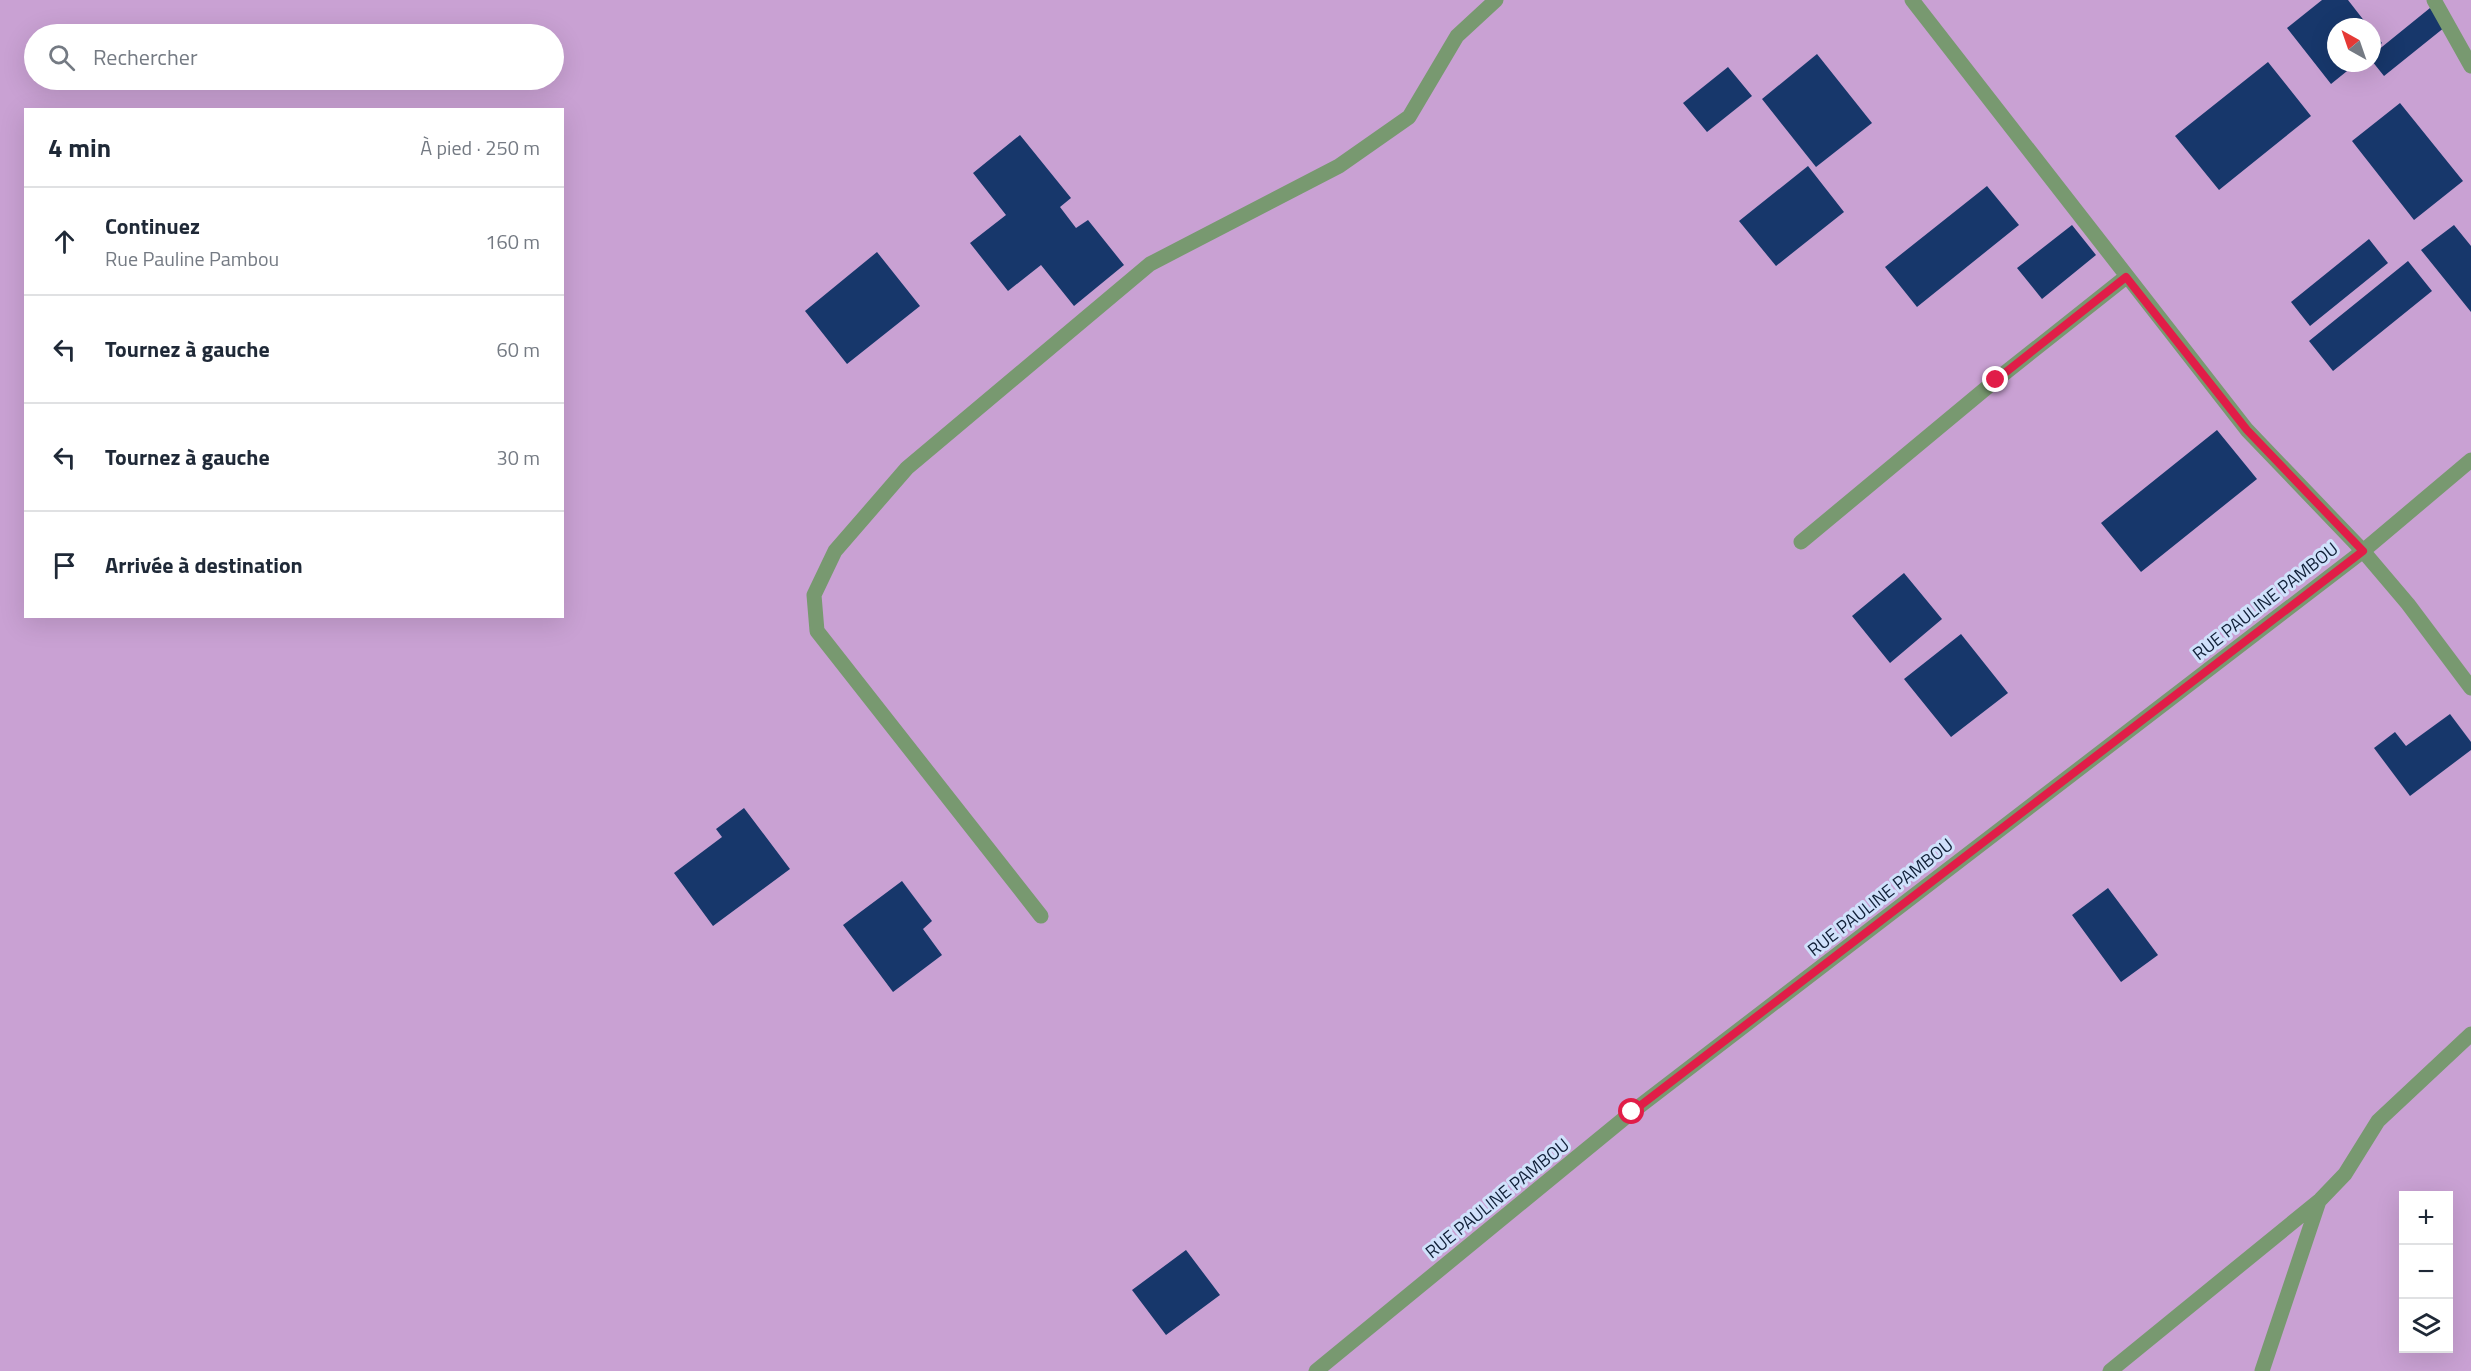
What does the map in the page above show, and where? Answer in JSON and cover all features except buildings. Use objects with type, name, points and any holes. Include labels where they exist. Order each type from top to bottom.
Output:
[{"type":"street","points":[[1041,916],[817,631],[814,595],[835,551],[907,468],[1150,264],[1339,166],[1409,117],[1457,36],[1496,0]]},
{"type":"street","points":[[1912,0],[2247,430],[2363,551],[2408,604],[2471,688]]},
{"type":"street","points":[[2434,0],[2471,66]]},
{"type":"street","points":[[1802,542],[1996,380],[2126,277]]},
{"type":"street","name":"RUE PAULINE PAMBOU","points":[[1316,1371],[1632,1112],[2363,551],[2471,460]]},
{"type":"street","points":[[2110,1371],[2320,1200],[2345,1174],[2378,1121],[2471,1034]]},
{"type":"street","points":[[2262,1371],[2320,1200]]},
{"type":"shaded area","points":[[0,0],[2471,0],[2471,1371],[0,1371]]},
{"type":"route","points":[[1632,1112],[2363,551],[2247,430],[2126,277],[1996,380]]}]
